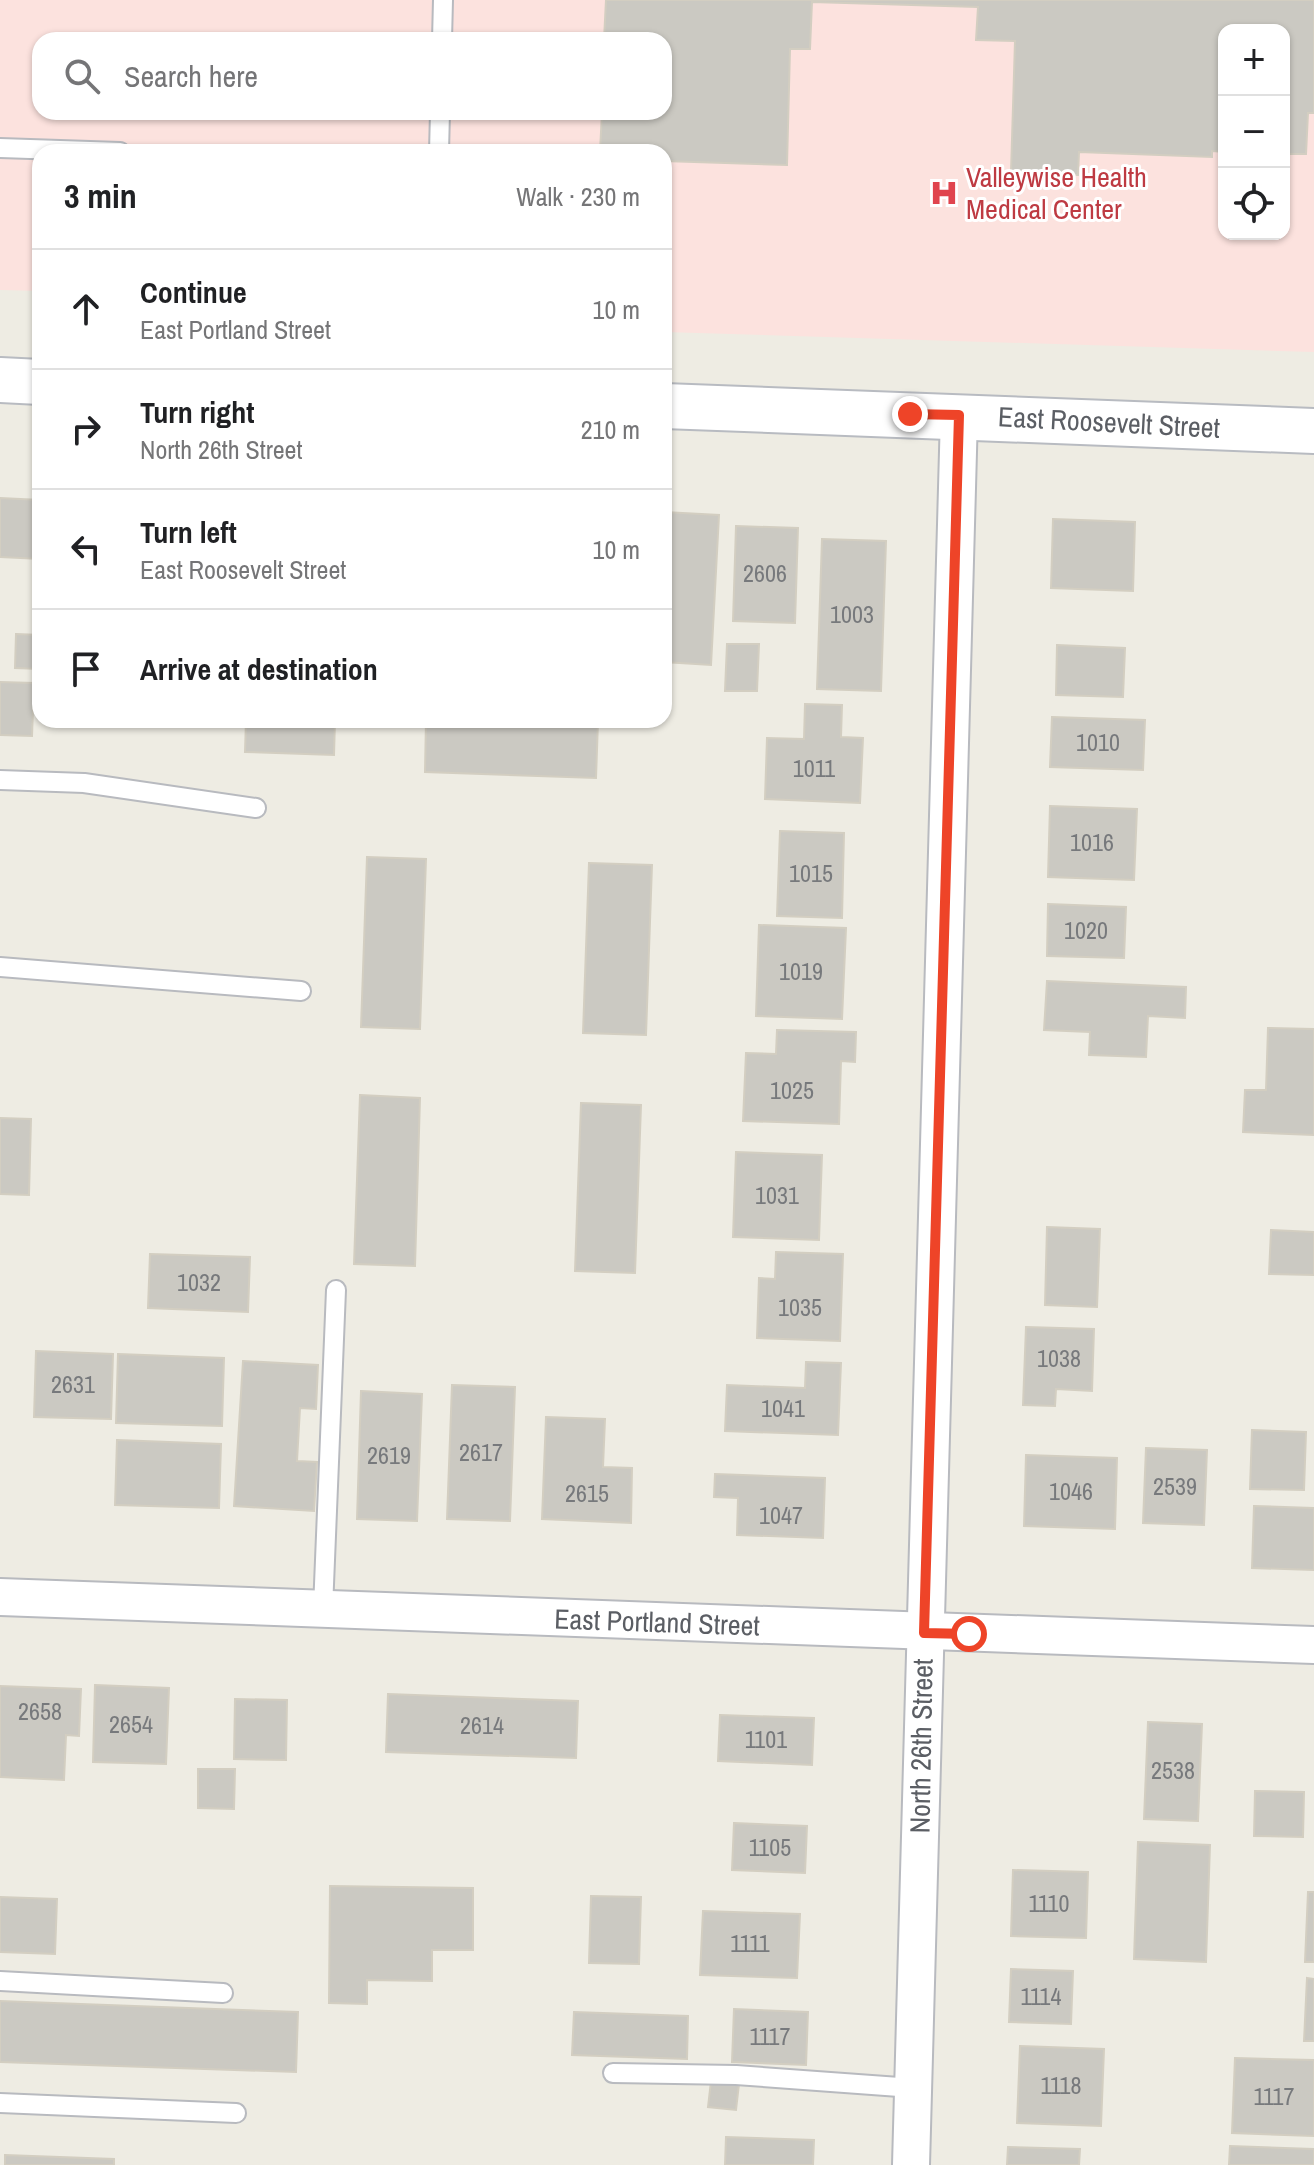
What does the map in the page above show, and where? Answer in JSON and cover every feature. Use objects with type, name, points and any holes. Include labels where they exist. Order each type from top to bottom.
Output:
[{"type":"street","points":[[0,380],[32,382]]},
{"type":"street","name":"East Roosevelt Street","points":[[672,406],[1314,431]]},
{"type":"street","name":"North 26th Street","points":[[911,2165],[959,415]]},
{"type":"street","name":"East Portland Street","points":[[0,1597],[1314,1645]]},
{"type":"lane","points":[[442,32],[443,0]]},
{"type":"lane","points":[[439,144],[440,120]]},
{"type":"lane","points":[[0,148],[32,149]]},
{"type":"lane","points":[[0,780],[84,783],[256,808]]},
{"type":"lane","points":[[0,967],[301,991]]},
{"type":"lane","points":[[323,1609],[336,1290]]},
{"type":"lane","points":[[0,1981],[223,1993]]},
{"type":"lane","points":[[613,2073],[736,2075],[913,2088]]},
{"type":"lane","points":[[0,2103],[236,2113]]},
{"type":"shaded area","name":"Valleywise Health Medical Center","points":[[0,0],[1314,0],[1314,352],[672,332],[672,144],[32,144],[32,291],[0,290]]},
{"type":"building","points":[[606,0],[1314,0],[1314,113],[1308,113],[1306,154],[1290,154],[1290,24],[1218,24],[1218,152],[1212,151],[1212,157],[1079,152],[1078,175],[1011,172],[1015,41],[976,40],[978,7],[812,2],[810,49],[790,49],[787,165],[672,161],[672,144],[600,144],[602,120],[672,120],[672,32],[604,32]]},
{"type":"building","points":[[0,498],[32,500],[32,559],[0,557]]},
{"type":"building","points":[[672,512],[719,515],[711,665],[672,663]]},
{"type":"building","points":[[1053,519],[1135,522],[1133,591],[1051,588]]},
{"type":"building","points":[[736,526],[798,528],[795,623],[733,621]]},
{"type":"building","points":[[822,539],[886,541],[881,691],[817,689]]},
{"type":"building","points":[[16,634],[32,635],[32,669],[15,668]]},
{"type":"building","points":[[727,644],[759,644],[757,691],[725,691]]},
{"type":"building","points":[[1057,645],[1125,648],[1123,697],[1056,695]]},
{"type":"building","points":[[0,682],[32,683],[32,736],[0,735]]},
{"type":"building","points":[[805,704],[842,705],[841,737],[863,738],[860,803],[765,799],[767,738],[804,739]]},
{"type":"building","points":[[1052,717],[1145,720],[1143,770],[1050,767]]},
{"type":"building","points":[[246,728],[335,728],[334,755],[245,752]]},
{"type":"building","points":[[426,728],[598,728],[596,778],[425,772]]},
{"type":"building","points":[[1050,806],[1137,809],[1134,880],[1048,877]]},
{"type":"building","points":[[780,831],[844,833],[842,918],[777,916]]},
{"type":"building","points":[[367,857],[426,859],[420,1029],[361,1027]]},
{"type":"building","points":[[589,863],[652,865],[646,1035],[583,1033]]},
{"type":"building","points":[[1048,904],[1126,907],[1124,958],[1047,956]]},
{"type":"building","points":[[759,925],[846,928],[842,1019],[756,1016]]},
{"type":"building","points":[[1047,981],[1186,987],[1185,1018],[1148,1016],[1146,1057],[1089,1055],[1090,1032],[1044,1030]]},
{"type":"building","points":[[1268,1028],[1314,1029],[1314,1135],[1243,1132],[1245,1090],[1266,1090]]},
{"type":"building","points":[[777,1030],[856,1032],[855,1062],[841,1061],[839,1124],[743,1121],[746,1053],[776,1054]]},
{"type":"building","points":[[360,1095],[420,1098],[415,1266],[354,1264]]},
{"type":"building","points":[[581,1103],[641,1105],[635,1273],[575,1271]]},
{"type":"building","points":[[0,1118],[31,1119],[29,1195],[0,1194]]},
{"type":"building","points":[[736,1152],[822,1155],[819,1240],[733,1237]]},
{"type":"building","points":[[1047,1227],[1100,1229],[1097,1307],[1045,1305]]},
{"type":"building","points":[[1271,1230],[1314,1232],[1314,1275],[1269,1274]]},
{"type":"building","points":[[776,1252],[843,1254],[840,1341],[757,1338],[759,1278],[775,1279]]},
{"type":"building","points":[[150,1254],[250,1257],[248,1312],[148,1308]]},
{"type":"building","points":[[1026,1327],[1094,1329],[1092,1391],[1056,1389],[1055,1406],[1023,1405]]},
{"type":"building","points":[[36,1351],[113,1354],[111,1419],[34,1417]]},
{"type":"building","points":[[118,1354],[224,1358],[222,1426],[116,1423]]},
{"type":"building","points":[[243,1361],[318,1365],[316,1409],[300,1408],[297,1461],[317,1462],[314,1511],[234,1506]]},
{"type":"building","points":[[806,1362],[841,1363],[838,1435],[725,1431],[727,1385],[805,1388]]},
{"type":"building","points":[[452,1385],[515,1387],[510,1521],[447,1519]]},
{"type":"building","points":[[361,1391],[422,1394],[417,1521],[357,1519]]},
{"type":"building","points":[[546,1417],[605,1419],[603,1467],[632,1468],[631,1523],[542,1519]]},
{"type":"building","points":[[1252,1430],[1306,1432],[1304,1490],[1250,1489]]},
{"type":"building","points":[[117,1440],[221,1444],[219,1508],[115,1505]]},
{"type":"building","points":[[1146,1448],[1207,1450],[1204,1525],[1143,1523]]},
{"type":"building","points":[[1026,1455],[1117,1458],[1115,1529],[1024,1526]]},
{"type":"building","points":[[715,1474],[825,1478],[823,1538],[737,1535],[738,1498],[714,1497]]},
{"type":"building","points":[[1254,1506],[1314,1508],[1314,1570],[1252,1568]]},
{"type":"building","points":[[95,1685],[169,1688],[166,1764],[93,1762]]},
{"type":"building","points":[[0,1686],[81,1689],[79,1736],[66,1735],[64,1780],[0,1777]]},
{"type":"building","points":[[388,1694],[578,1701],[576,1758],[386,1752]]},
{"type":"building","points":[[235,1699],[287,1700],[286,1760],[234,1759]]},
{"type":"building","points":[[720,1715],[814,1718],[812,1765],[718,1761]]},
{"type":"building","points":[[1148,1722],[1202,1724],[1198,1821],[1144,1819]]},
{"type":"building","points":[[198,1769],[235,1769],[234,1809],[198,1808]]},
{"type":"building","points":[[1255,1791],[1304,1792],[1303,1837],[1254,1836]]},
{"type":"building","points":[[734,1823],[807,1826],[805,1873],[732,1870]]},
{"type":"building","points":[[1138,1842],[1210,1845],[1206,1962],[1134,1959]]},
{"type":"building","points":[[1013,1870],[1088,1872],[1086,1938],[1011,1936]]},
{"type":"building","points":[[330,1886],[473,1888],[473,1950],[432,1950],[432,1981],[367,1980],[367,2004],[329,2003]]},
{"type":"building","points":[[1308,1892],[1314,1892],[1314,1962],[1305,1962]]},
{"type":"building","points":[[591,1896],[641,1897],[639,1964],[589,1963]]},
{"type":"building","points":[[0,1897],[57,1899],[55,1954],[0,1952]]},
{"type":"building","points":[[703,1911],[800,1914],[797,1978],[700,1975]]},
{"type":"building","points":[[1011,1969],[1073,1971],[1071,2024],[1009,2022]]},
{"type":"building","points":[[1307,1978],[1314,1979],[1314,2041],[1304,2041]]},
{"type":"building","points":[[0,2001],[298,2012],[296,2072],[0,2062]]},
{"type":"building","points":[[734,2009],[808,2012],[806,2065],[732,2062]]},
{"type":"building","points":[[574,2012],[688,2016],[687,2059],[572,2055]]},
{"type":"building","points":[[1020,2046],[1104,2049],[1101,2126],[1017,2123]]},
{"type":"building","points":[[1235,2058],[1314,2060],[1314,2136],[1232,2133]]},
{"type":"building","points":[[711,2081],[739,2084],[736,2110],[708,2107]]},
{"type":"building","points":[[726,2137],[814,2140],[813,2165],[725,2165]]},
{"type":"building","points":[[1230,2146],[1314,2149],[1314,2165],[1229,2165]]},
{"type":"building","points":[[1008,2147],[1080,2149],[1079,2165],[1007,2165]]},
{"type":"building","points":[[5,2155],[114,2159],[114,2165],[5,2165]]},
{"type":"place","name":"Valleywise Health Medical Center","points":[[944,193]]},
{"type":"route","points":[[910,414],[959,415],[924,1633],[969,1634]]}]
